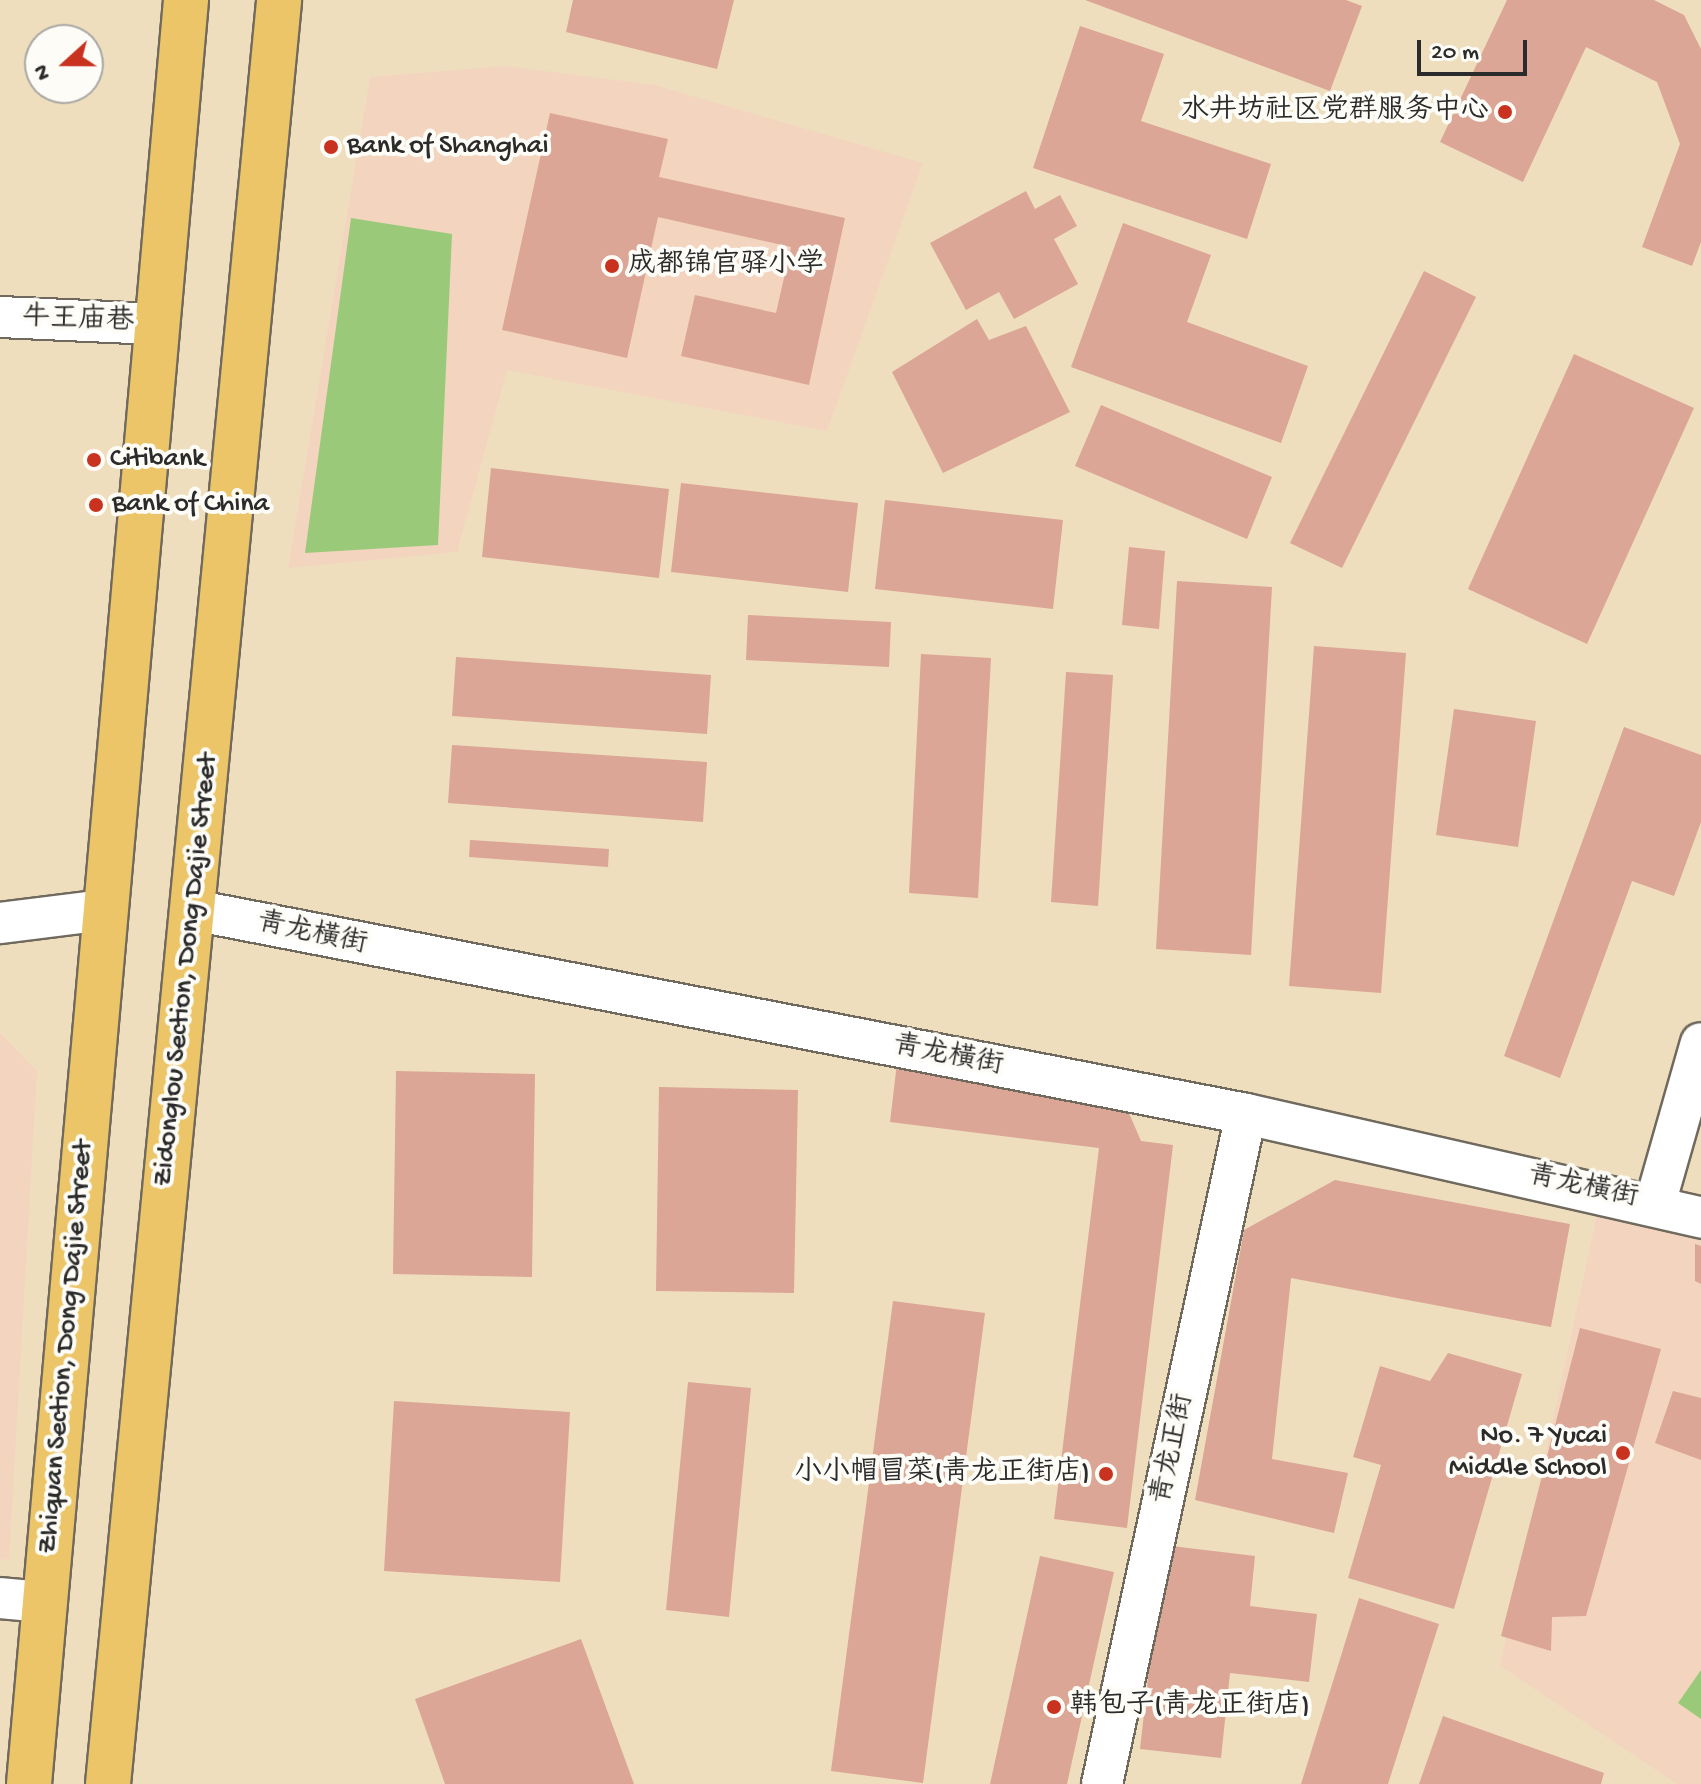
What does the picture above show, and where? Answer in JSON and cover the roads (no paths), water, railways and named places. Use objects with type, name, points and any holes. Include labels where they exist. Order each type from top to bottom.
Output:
[{"type":"main road","points":[[105,910],[186,0]]},
{"type":"main road","name":"Zidonglou Section, Dong Dajie Street","points":[[108,1784],[279,0]]},
{"type":"main road","name":"Zhiquan Section, Dong Dajie Street","points":[[29,1784],[105,910]]},
{"type":"street","name":"牛王庙巷","points":[[0,317],[156,324]]},
{"type":"street","points":[[0,923],[105,910]]},
{"type":"street","name":"青龙横街","points":[[193,910],[1246,1114],[1655,1204],[1701,1217]]},
{"type":"street","points":[[1655,1204],[1701,1043]]},
{"type":"street","name":"青龙正街","points":[[1102,1784],[1246,1114]]},
{"type":"street","points":[[0,1598],[44,1602]]},
{"type":"place","name":"水井坊社区党群服务中心","points":[[1505,112]]},
{"type":"place","name":"Bank of Shanghai","points":[[331,147]]},
{"type":"place","name":"成都锦官驿小学","points":[[612,266]]},
{"type":"place","name":"Citibank","points":[[94,460]]},
{"type":"place","name":"Bank of China","points":[[96,505]]},
{"type":"place","name":"No. 7 Yucai Middle School","points":[[1623,1453]]},
{"type":"place","name":"小小帽冒菜(青龙正街店)","points":[[1106,1474]]},
{"type":"place","name":"韩包子(青龙正街店)","points":[[1054,1707]]}]
